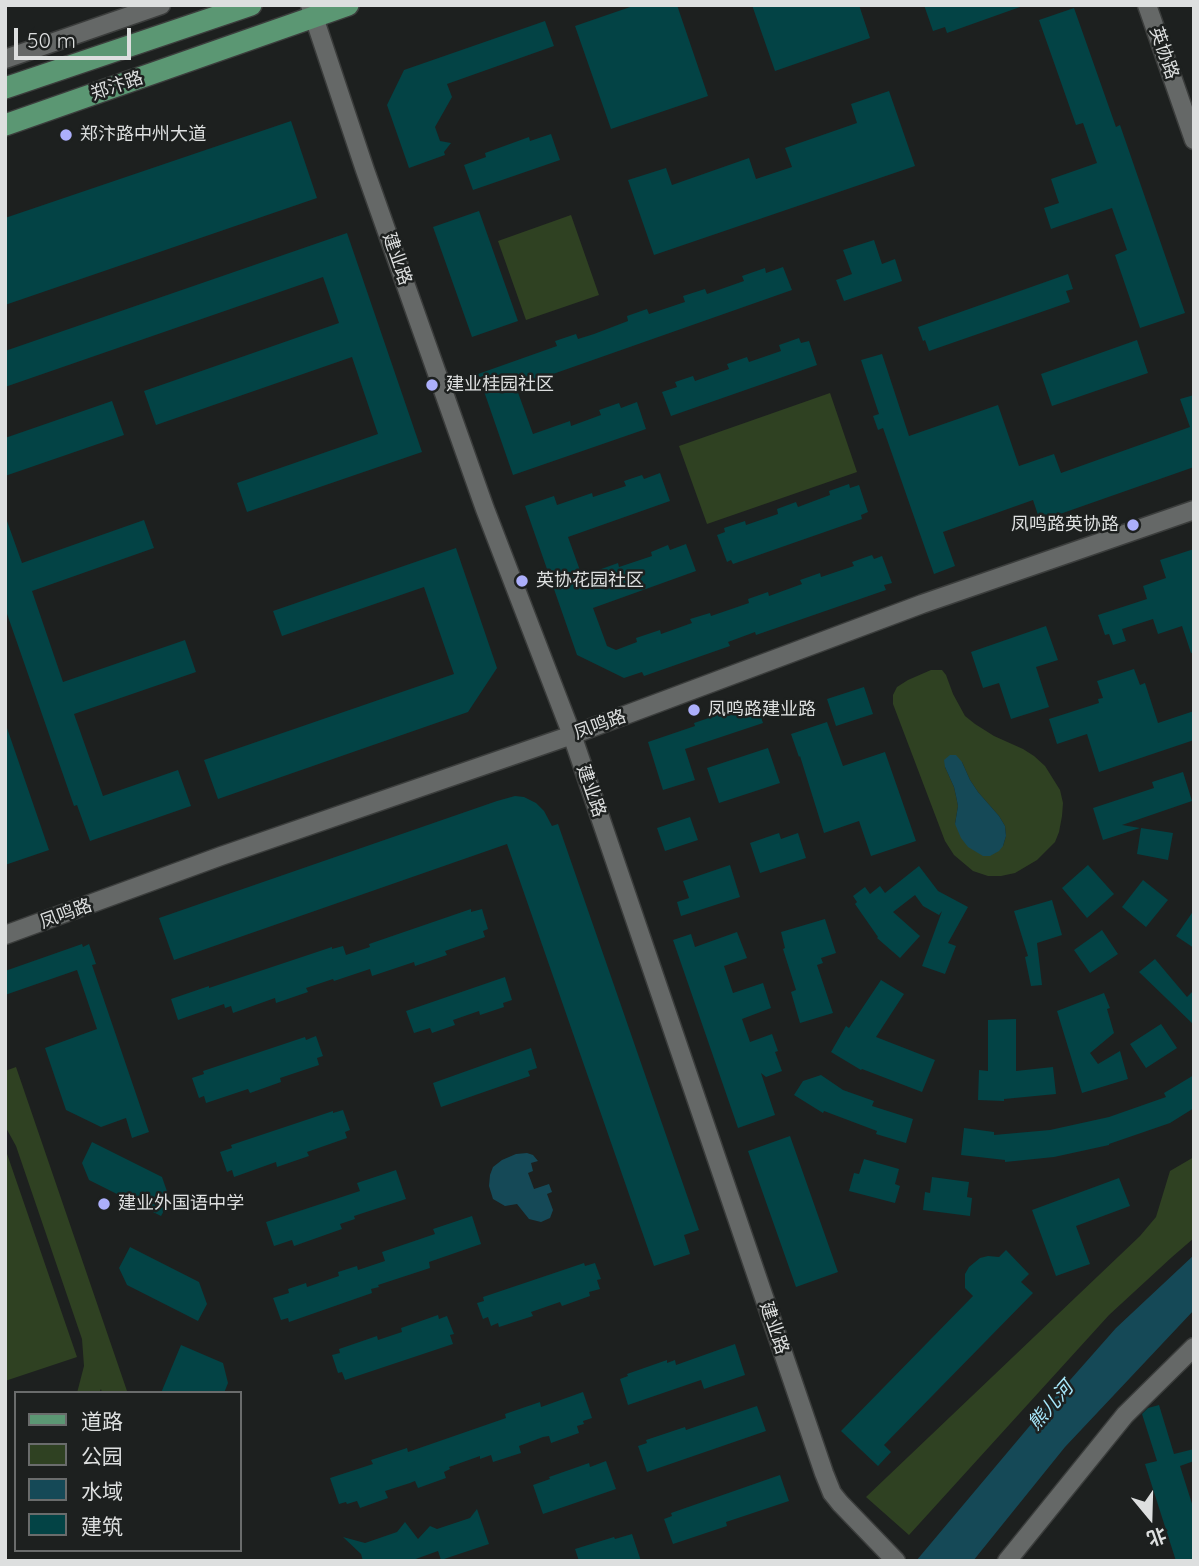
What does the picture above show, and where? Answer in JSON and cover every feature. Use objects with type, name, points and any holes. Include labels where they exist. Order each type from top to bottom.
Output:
[{"type":"main road","name":"郑汴路","points":[[5,88],[251,5]]},
{"type":"main road","name":"郑汴路","points":[[5,125],[312,11],[348,5]]},
{"type":"street","points":[[5,59],[161,5]]},
{"type":"street","name":"英协路","points":[[1147,5],[1194,139]]},
{"type":"street","name":"建业路","points":[[312,11],[365,170],[485,509],[572,736],[824,1473],[832,1493],[840,1503],[895,1560]]},
{"type":"street","name":"凤鸣路","points":[[5,935],[221,856],[572,736],[924,604],[1194,510]]},
{"type":"street","points":[[1006,1561],[1125,1415],[1194,1347]]},
{"type":"green space","points":[[571,215],[599,295],[526,320],[498,241]]},
{"type":"green space","points":[[830,393],[857,472],[707,524],[679,446]]},
{"type":"green space","points":[[931,670],[942,670],[965,716],[994,736],[1023,749],[1045,766],[1060,790],[1062,816],[1055,842],[1037,860],[1015,873],[988,876],[973,871],[954,855],[945,841],[893,704],[897,687]],"holes":[[[962,762],[970,780],[1005,826],[1003,846],[955,824],[958,806],[954,787],[945,767]]]},
{"type":"green space","points":[[16,1067],[127,1391],[78,1391],[84,1366],[82,1339],[16,1146],[5,1126],[5,1071]]},
{"type":"green space","points":[[5,1148],[77,1357],[5,1381]]},
{"type":"green space","points":[[1194,1157],[1194,1238],[1109,1315],[909,1535],[866,1497],[1140,1236],[1156,1217],[1170,1171]]},
{"type":"water","points":[[950,755],[956,755],[962,762],[978,792],[1005,826],[1003,846],[990,856],[983,856],[968,847],[955,824],[958,806],[944,760]]},
{"type":"water","points":[[527,1153],[538,1161],[531,1163],[533,1171],[528,1173],[534,1189],[549,1184],[552,1192],[547,1194],[553,1210],[550,1218],[541,1222],[529,1219],[517,1204],[505,1206],[493,1199],[489,1186],[493,1167],[516,1154]]},
{"type":"water","name":"熊儿河","points":[[1194,1255],[1194,1310],[1065,1447],[973,1561],[916,1561],[1116,1328]]},
{"type":"building","points":[[636,5],[677,5],[708,96],[611,129],[575,26]]},
{"type":"building","points":[[752,5],[859,5],[870,38],[775,71]]},
{"type":"building","points":[[924,5],[1020,7],[947,33],[945,27],[933,31]]},
{"type":"building","points":[[1074,8],[1116,127],[1120,125],[1185,313],[1140,328],[1115,255],[1127,250],[1112,208],[1051,229],[1044,208],[1059,203],[1051,179],[1097,163],[1083,123],[1076,125],[1039,20]]},
{"type":"building","points":[[545,21],[554,46],[447,84],[452,97],[435,127],[440,141],[451,143],[444,152],[445,155],[409,168],[387,105],[404,70]]},
{"type":"building","points":[[889,91],[915,166],[654,255],[628,180],[666,168],[672,185],[749,158],[756,179],[792,167],[785,148],[857,123],[851,104]]},
{"type":"building","points":[[291,121],[317,198],[5,305],[5,218]]},
{"type":"building","points":[[551,134],[560,160],[473,190],[464,165],[486,157],[485,153],[529,137],[530,141]]},
{"type":"building","points":[[479,211],[518,321],[472,337],[433,227]]},
{"type":"building","points":[[347,233],[422,452],[247,512],[237,483],[378,434],[352,357],[156,425],[144,391],[339,323],[323,277],[5,387],[5,351]]},
{"type":"building","points":[[874,240],[882,264],[895,259],[902,281],[844,301],[836,280],[852,274],[843,250]]},
{"type":"building","points":[[783,267],[792,290],[516,387],[533,434],[570,421],[571,426],[601,415],[599,410],[619,403],[621,408],[637,402],[646,429],[513,475],[478,374],[557,346],[555,341],[576,334],[578,339],[628,321],[627,316],[647,309],[649,314],[685,302],[683,296],[705,289],[707,294],[744,281],[742,276],[765,268],[766,273]]},
{"type":"building","points":[[1068,274],[1073,289],[1066,291],[1070,302],[929,351],[925,340],[923,341],[918,327]]},
{"type":"building","points":[[799,338],[801,343],[809,341],[817,365],[671,416],[662,392],[677,387],[675,382],[693,376],[695,381],[729,369],[727,364],[747,357],[749,362],[781,351],[779,345]]},
{"type":"building","points":[[1137,340],[1148,373],[1052,406],[1041,374]]},
{"type":"building","points":[[882,354],[909,436],[998,405],[1019,466],[1054,454],[1061,473],[1190,427],[1180,399],[1194,395],[1194,467],[1040,521],[1033,500],[943,532],[955,566],[934,574],[883,428],[878,430],[873,416],[879,414],[861,360]]},
{"type":"building","points":[[112,401],[124,435],[5,476],[5,438]]},
{"type":"building","points":[[660,473],[670,501],[568,537],[582,576],[618,563],[619,567],[652,556],[651,552],[668,545],[670,550],[686,544],[696,571],[593,608],[607,646],[616,650],[637,642],[636,638],[660,630],[661,634],[692,623],[690,619],[710,613],[711,616],[749,603],[748,599],[768,592],[769,596],[802,584],[800,580],[820,573],[821,577],[854,566],[852,562],[872,555],[874,559],[882,556],[892,583],[884,585],[886,590],[756,635],[755,632],[728,642],[730,646],[644,676],[642,672],[624,678],[577,655],[525,506],[554,496],[557,505],[592,493],[593,497],[626,486],[624,481],[642,475],[644,479]]},
{"type":"building","points":[[849,484],[850,488],[859,485],[868,512],[861,515],[862,519],[733,564],[731,560],[727,562],[717,535],[725,532],[724,528],[745,521],[746,525],[778,514],[777,509],[796,502],[798,507],[830,495],[829,491]]},
{"type":"building","points":[[144,520],[154,548],[32,591],[63,682],[185,640],[196,672],[74,714],[103,796],[178,770],[191,806],[90,841],[77,805],[74,806],[5,608],[5,521],[22,563]]},
{"type":"building","points":[[456,548],[497,668],[468,712],[218,799],[204,760],[454,674],[424,587],[282,636],[273,611]]},
{"type":"building","points":[[1194,549],[1194,652],[1191,653],[1182,626],[1158,634],[1153,619],[1122,629],[1126,641],[1113,645],[1109,634],[1105,635],[1098,615],[1147,599],[1143,586],[1166,578],[1160,560]]},
{"type":"building","points":[[1046,626],[1058,660],[1036,667],[1049,707],[1011,719],[999,683],[983,688],[971,652]]},
{"type":"building","points":[[1134,669],[1140,685],[1145,683],[1158,723],[1194,711],[1194,740],[1099,772],[1087,734],[1057,744],[1049,719],[1099,703],[1098,699],[1103,698],[1097,681]]},
{"type":"building","points":[[864,687],[873,714],[836,726],[827,699]]},
{"type":"building","points":[[756,702],[763,723],[685,749],[695,780],[663,790],[648,742]]},
{"type":"building","points":[[827,722],[843,766],[885,752],[916,841],[871,856],[859,821],[824,833],[791,734]]},
{"type":"building","points":[[5,728],[49,850],[5,865]]},
{"type":"building","points":[[768,748],[780,783],[719,803],[707,768]]},
{"type":"building","points":[[1183,772],[1192,801],[1122,825],[1140,828],[1103,840],[1093,808],[1154,788],[1152,782]]},
{"type":"building","points":[[515,796],[536,803],[552,826],[558,824],[699,1230],[684,1235],[690,1254],[654,1266],[507,844],[174,960],[159,918]]},
{"type":"building","points":[[690,817],[698,840],[665,851],[657,828]]},
{"type":"building","points":[[1141,828],[1173,833],[1168,860],[1137,854]]},
{"type":"building","points":[[779,833],[781,839],[798,833],[806,858],[760,873],[750,843]]},
{"type":"building","points":[[730,865],[740,897],[681,916],[677,902],[689,898],[683,881]]},
{"type":"building","points":[[1088,865],[1114,894],[1087,918],[1062,888]]},
{"type":"building","points":[[919,866],[938,891],[968,907],[948,943],[956,946],[945,974],[922,966],[942,911],[939,915],[923,906],[915,895],[893,912],[920,936],[900,958],[877,938],[855,904],[857,902],[853,896],[865,887],[870,894],[880,886],[885,893]]},
{"type":"building","points":[[1143,880],[1168,900],[1146,927],[1122,907]]},
{"type":"building","points":[[1052,900],[1062,935],[1037,943],[1042,985],[1031,986],[1025,957],[1028,956],[1014,911]]},
{"type":"building","points":[[471,909],[471,912],[482,909],[488,929],[483,931],[485,937],[445,951],[447,955],[415,966],[414,962],[372,976],[370,969],[334,981],[333,979],[306,988],[308,992],[276,1003],[275,998],[233,1013],[231,1006],[225,1008],[224,1004],[178,1020],[171,999],[332,947],[343,946],[346,955],[370,947],[369,944]]},
{"type":"building","points":[[1194,910],[1194,948],[1176,936]]},
{"type":"building","points":[[825,919],[836,953],[821,958],[823,963],[817,965],[833,1013],[800,1023],[791,992],[796,990],[783,949],[785,948],[781,932]]},
{"type":"building","points":[[1102,930],[1118,954],[1090,973],[1074,950]]},
{"type":"building","points":[[737,932],[747,958],[724,966],[733,993],[763,983],[771,1008],[742,1019],[750,1042],[772,1034],[782,1071],[766,1077],[761,1073],[775,1115],[738,1128],[673,940],[691,934],[695,947]]},
{"type":"building","points":[[82,944],[83,947],[89,944],[96,964],[92,965],[149,1132],[132,1138],[126,1118],[101,1127],[66,1110],[45,1048],[97,1029],[77,970],[5,995],[5,971]]},
{"type":"building","points":[[1155,959],[1187,997],[1194,990],[1194,1025],[1139,972]]},
{"type":"building","points":[[505,977],[512,1000],[503,1003],[504,1007],[480,1015],[479,1011],[453,1020],[455,1025],[432,1033],[430,1028],[414,1033],[406,1011]]},
{"type":"building","points":[[881,980],[904,994],[876,1037],[935,1060],[922,1092],[861,1070],[831,1052],[846,1026],[849,1028]]},
{"type":"building","points":[[1104,993],[1110,1008],[1107,1009],[1114,1033],[1090,1053],[1098,1064],[1120,1051],[1128,1079],[1082,1093],[1057,1011]]},
{"type":"building","points":[[1016,1019],[1016,1071],[1053,1067],[1056,1094],[1004,1101],[978,1100],[979,1070],[988,1071],[988,1020]]},
{"type":"building","points":[[1161,1024],[1177,1048],[1146,1068],[1130,1044]]},
{"type":"building","points":[[316,1036],[323,1056],[317,1058],[319,1065],[280,1078],[281,1082],[250,1093],[248,1089],[206,1103],[204,1096],[199,1098],[192,1078],[204,1074],[203,1071],[305,1037],[306,1040]]},
{"type":"building","points":[[531,1048],[537,1068],[528,1071],[530,1076],[441,1107],[433,1083]]},
{"type":"building","points":[[821,1075],[843,1090],[874,1101],[872,1106],[913,1119],[906,1143],[876,1134],[877,1131],[824,1111],[823,1113],[794,1095],[803,1081]]},
{"type":"building","points":[[1194,1075],[1194,1108],[1170,1123],[1109,1145],[1054,1157],[1005,1162],[961,1155],[964,1128],[994,1132],[994,1135],[1050,1130],[1109,1117],[1166,1097],[1164,1093]]},
{"type":"building","points":[[343,1110],[350,1130],[345,1132],[347,1138],[307,1152],[309,1156],[277,1167],[276,1162],[234,1177],[232,1170],[227,1172],[220,1152],[232,1148],[231,1145]]},
{"type":"building","points":[[790,1136],[838,1272],[796,1287],[748,1151]]},
{"type":"building","points":[[92,1142],[162,1177],[170,1200],[161,1216],[89,1180],[82,1163]]},
{"type":"building","points":[[864,1159],[899,1169],[895,1184],[900,1186],[895,1203],[849,1191],[854,1173],[859,1174]]},
{"type":"building","points":[[396,1170],[406,1199],[354,1216],[355,1219],[340,1224],[342,1229],[294,1246],[292,1240],[274,1246],[266,1222],[360,1191],[357,1183]]},
{"type":"building","points":[[932,1177],[969,1182],[967,1197],[972,1198],[970,1216],[923,1210],[925,1192],[930,1193]]},
{"type":"building","points":[[1119,1178],[1130,1206],[1076,1226],[1090,1264],[1056,1276],[1032,1210]]},
{"type":"building","points":[[472,1216],[481,1244],[429,1262],[430,1268],[378,1285],[379,1287],[371,1289],[372,1293],[289,1322],[288,1318],[281,1320],[273,1298],[289,1293],[288,1289],[306,1283],[307,1287],[339,1276],[338,1272],[357,1266],[358,1270],[385,1261],[382,1252],[435,1234],[433,1229]]},
{"type":"building","points":[[130,1247],[199,1282],[207,1304],[198,1321],[127,1285],[119,1268]]},
{"type":"building","points":[[1006,1250],[1029,1274],[1021,1282],[1033,1293],[884,1445],[891,1452],[878,1466],[841,1431],[973,1296],[965,1288],[965,1274],[969,1267],[980,1258],[999,1257]]},
{"type":"building","points":[[584,1263],[585,1266],[595,1263],[601,1279],[597,1280],[600,1289],[589,1292],[590,1296],[562,1306],[560,1302],[531,1312],[533,1316],[499,1327],[498,1323],[491,1326],[488,1317],[483,1319],[477,1303],[484,1301],[483,1297]]},
{"type":"building","points":[[438,1315],[439,1319],[447,1316],[454,1334],[450,1335],[453,1344],[345,1380],[342,1372],[338,1373],[332,1355],[340,1353],[339,1349],[377,1336],[378,1340],[402,1332],[401,1328]]},
{"type":"building","points":[[735,1344],[745,1375],[704,1389],[701,1380],[628,1405],[620,1379],[628,1376],[627,1374],[667,1360],[667,1363],[675,1360],[676,1365]]},
{"type":"building","points":[[181,1345],[223,1363],[228,1383],[225,1391],[162,1391]]},
{"type":"building","points":[[583,1392],[592,1418],[577,1426],[579,1433],[551,1443],[549,1436],[543,1437],[519,1446],[521,1453],[493,1462],[491,1455],[480,1459],[480,1456],[449,1467],[450,1469],[444,1472],[446,1478],[418,1488],[415,1481],[385,1491],[388,1498],[360,1508],[357,1501],[339,1504],[330,1478],[373,1464],[371,1460],[407,1448],[408,1452],[506,1418],[505,1414],[540,1402],[541,1407]]},
{"type":"building","points":[[1159,1405],[1174,1454],[1194,1449],[1194,1461],[1180,1466],[1194,1510],[1194,1561],[1176,1561],[1145,1464],[1157,1461],[1142,1414],[1148,1408]]},
{"type":"building","points":[[757,1406],[766,1431],[647,1472],[638,1446],[647,1443],[646,1440],[685,1427],[686,1430]]},
{"type":"building","points":[[606,1461],[616,1489],[543,1514],[533,1485],[589,1463],[590,1467]]},
{"type":"building","points":[[780,1475],[789,1501],[726,1522],[727,1526],[673,1544],[664,1519],[672,1516],[671,1513]]},
{"type":"building","points":[[477,1509],[489,1544],[441,1560],[438,1551],[410,1561],[363,1561],[361,1554],[343,1537],[365,1543],[397,1532],[405,1522],[418,1539],[430,1526],[437,1529],[470,1518]]},
{"type":"building","points":[[632,1534],[641,1561],[579,1561],[575,1549]]},
{"type":"place","name":"郑汴路中州大道","points":[[66,135]]},
{"type":"place","name":"建业桂园社区","points":[[432,385]]},
{"type":"place","name":"凤鸣路英协路","points":[[1133,525]]},
{"type":"place","name":"英协花园社区","points":[[522,581]]},
{"type":"place","name":"凤鸣路建业路","points":[[694,710]]},
{"type":"place","name":"建业外国语中学","points":[[104,1204]]}]
